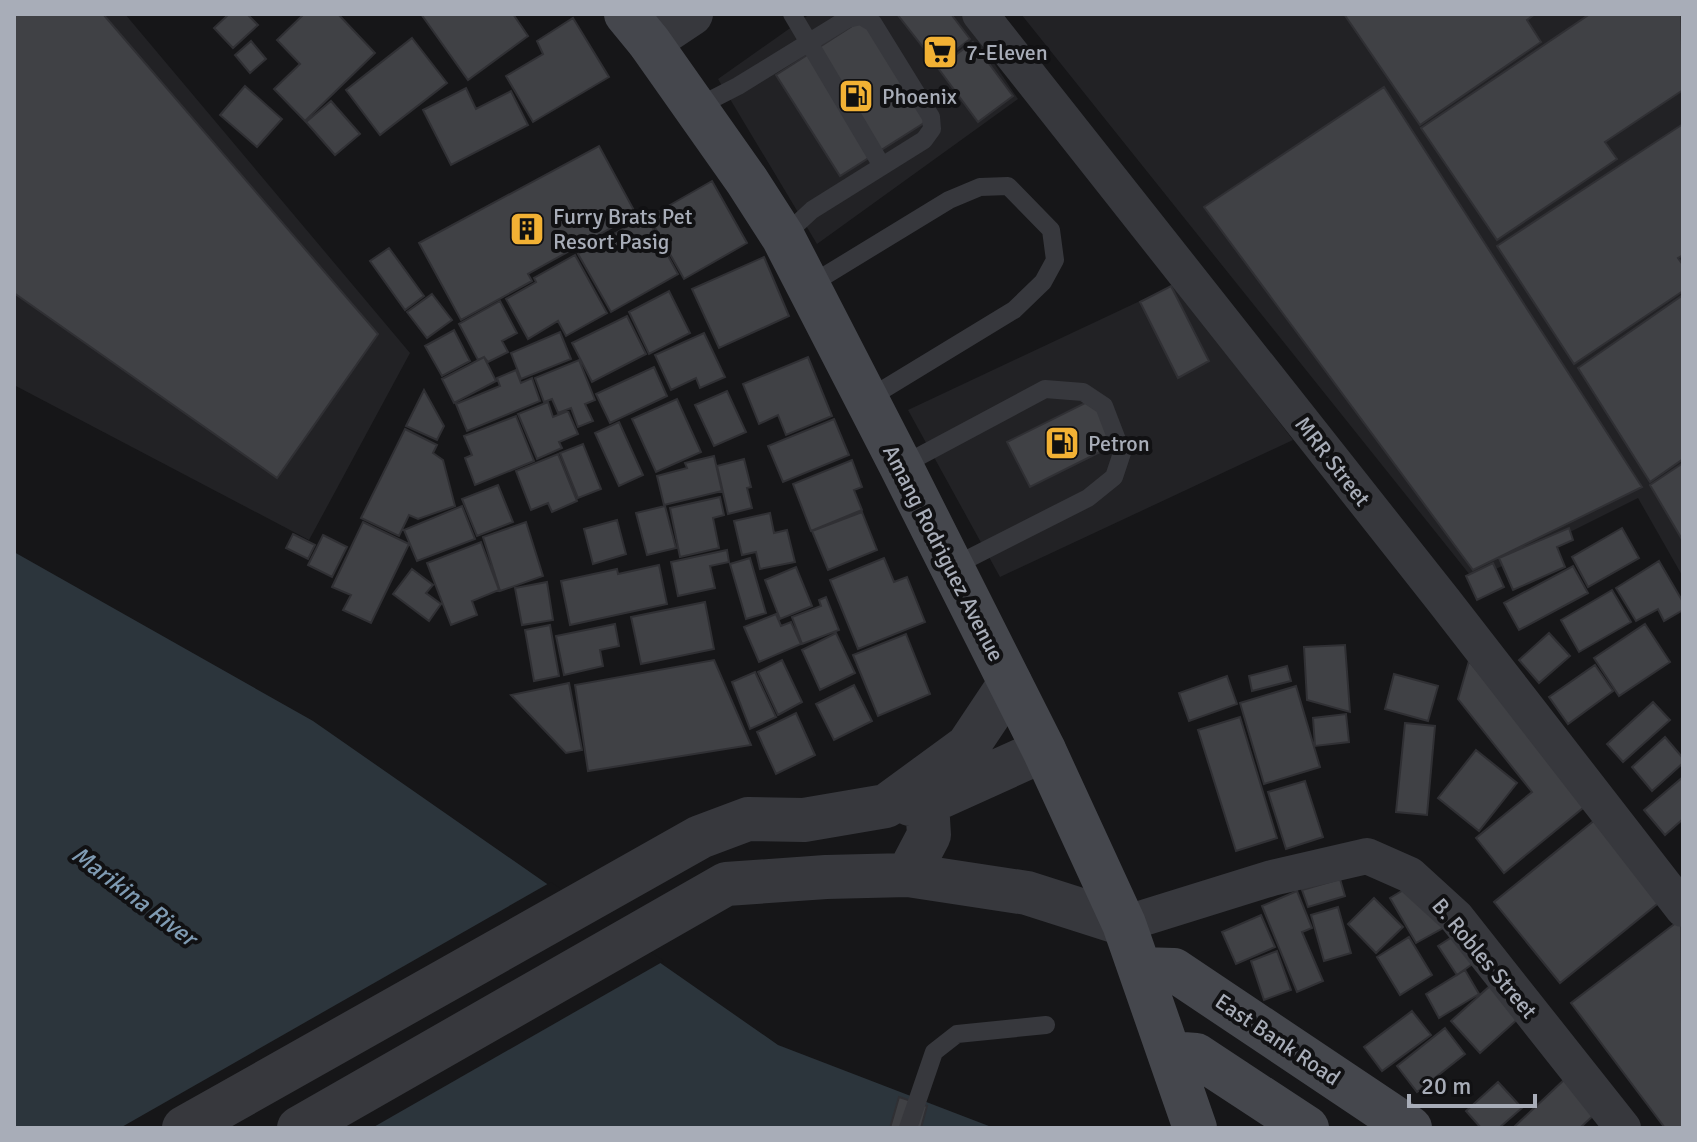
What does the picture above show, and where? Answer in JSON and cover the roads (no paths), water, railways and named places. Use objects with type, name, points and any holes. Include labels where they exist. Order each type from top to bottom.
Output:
[{"type":"main road","name":"Amang Rodriguez Avenue","points":[[637,28],[783,237],[901,466],[1044,750],[1124,924],[1195,1128]]},
{"type":"main road","name":"East Bank Road","points":[[1140,969],[1174,970],[1410,1128]]},
{"type":"main road","points":[[1169,1053],[1196,1055],[1307,1128]]},
{"type":"street","points":[[637,28],[691,14]]},
{"type":"street","name":"MRR Street","points":[[980,14],[1683,909]]},
{"type":"street","points":[[906,804],[968,746],[1010,683]]},
{"type":"street","points":[[184,1128],[700,837],[748,819],[804,820],[906,804],[1044,750]]},
{"type":"street","points":[[906,804],[929,835],[908,875]]},
{"type":"street","name":"B. Robles Street","points":[[1124,924],[1272,878],[1367,856],[1410,875],[1456,917],[1623,1128]]},
{"type":"street","points":[[299,1128],[726,884],[908,875],[1027,893],[1124,924]]},
{"type":"lane","points":[[792,14],[882,166]]},
{"type":"lane","points":[[695,108],[738,86],[847,19],[861,16],[873,23],[931,117],[932,129],[924,140],[812,210],[783,237]]},
{"type":"lane","points":[[808,286],[949,200],[980,187],[1008,186],[1051,230],[1055,260],[1043,282],[1014,310],[866,400]]},
{"type":"lane","points":[[901,466],[1045,389],[1083,392],[1104,406],[1122,453],[1114,477],[1088,498],[951,567]]},
{"type":"lane","points":[[908,1128],[934,1052],[957,1034],[1046,1025]]},
{"type":"water","name":"Marikina River","points":[[14,552],[313,721],[778,1045],[994,1128],[14,1128]]},
{"type":"place","name":"7-Eleven","points":[[940,52]]},
{"type":"place","name":"Phoenix","points":[[856,96]]},
{"type":"place","name":"Furry Brats Pet Resort Pasig","points":[[527,229]]},
{"type":"place","name":"Petron","points":[[1062,443]]}]
